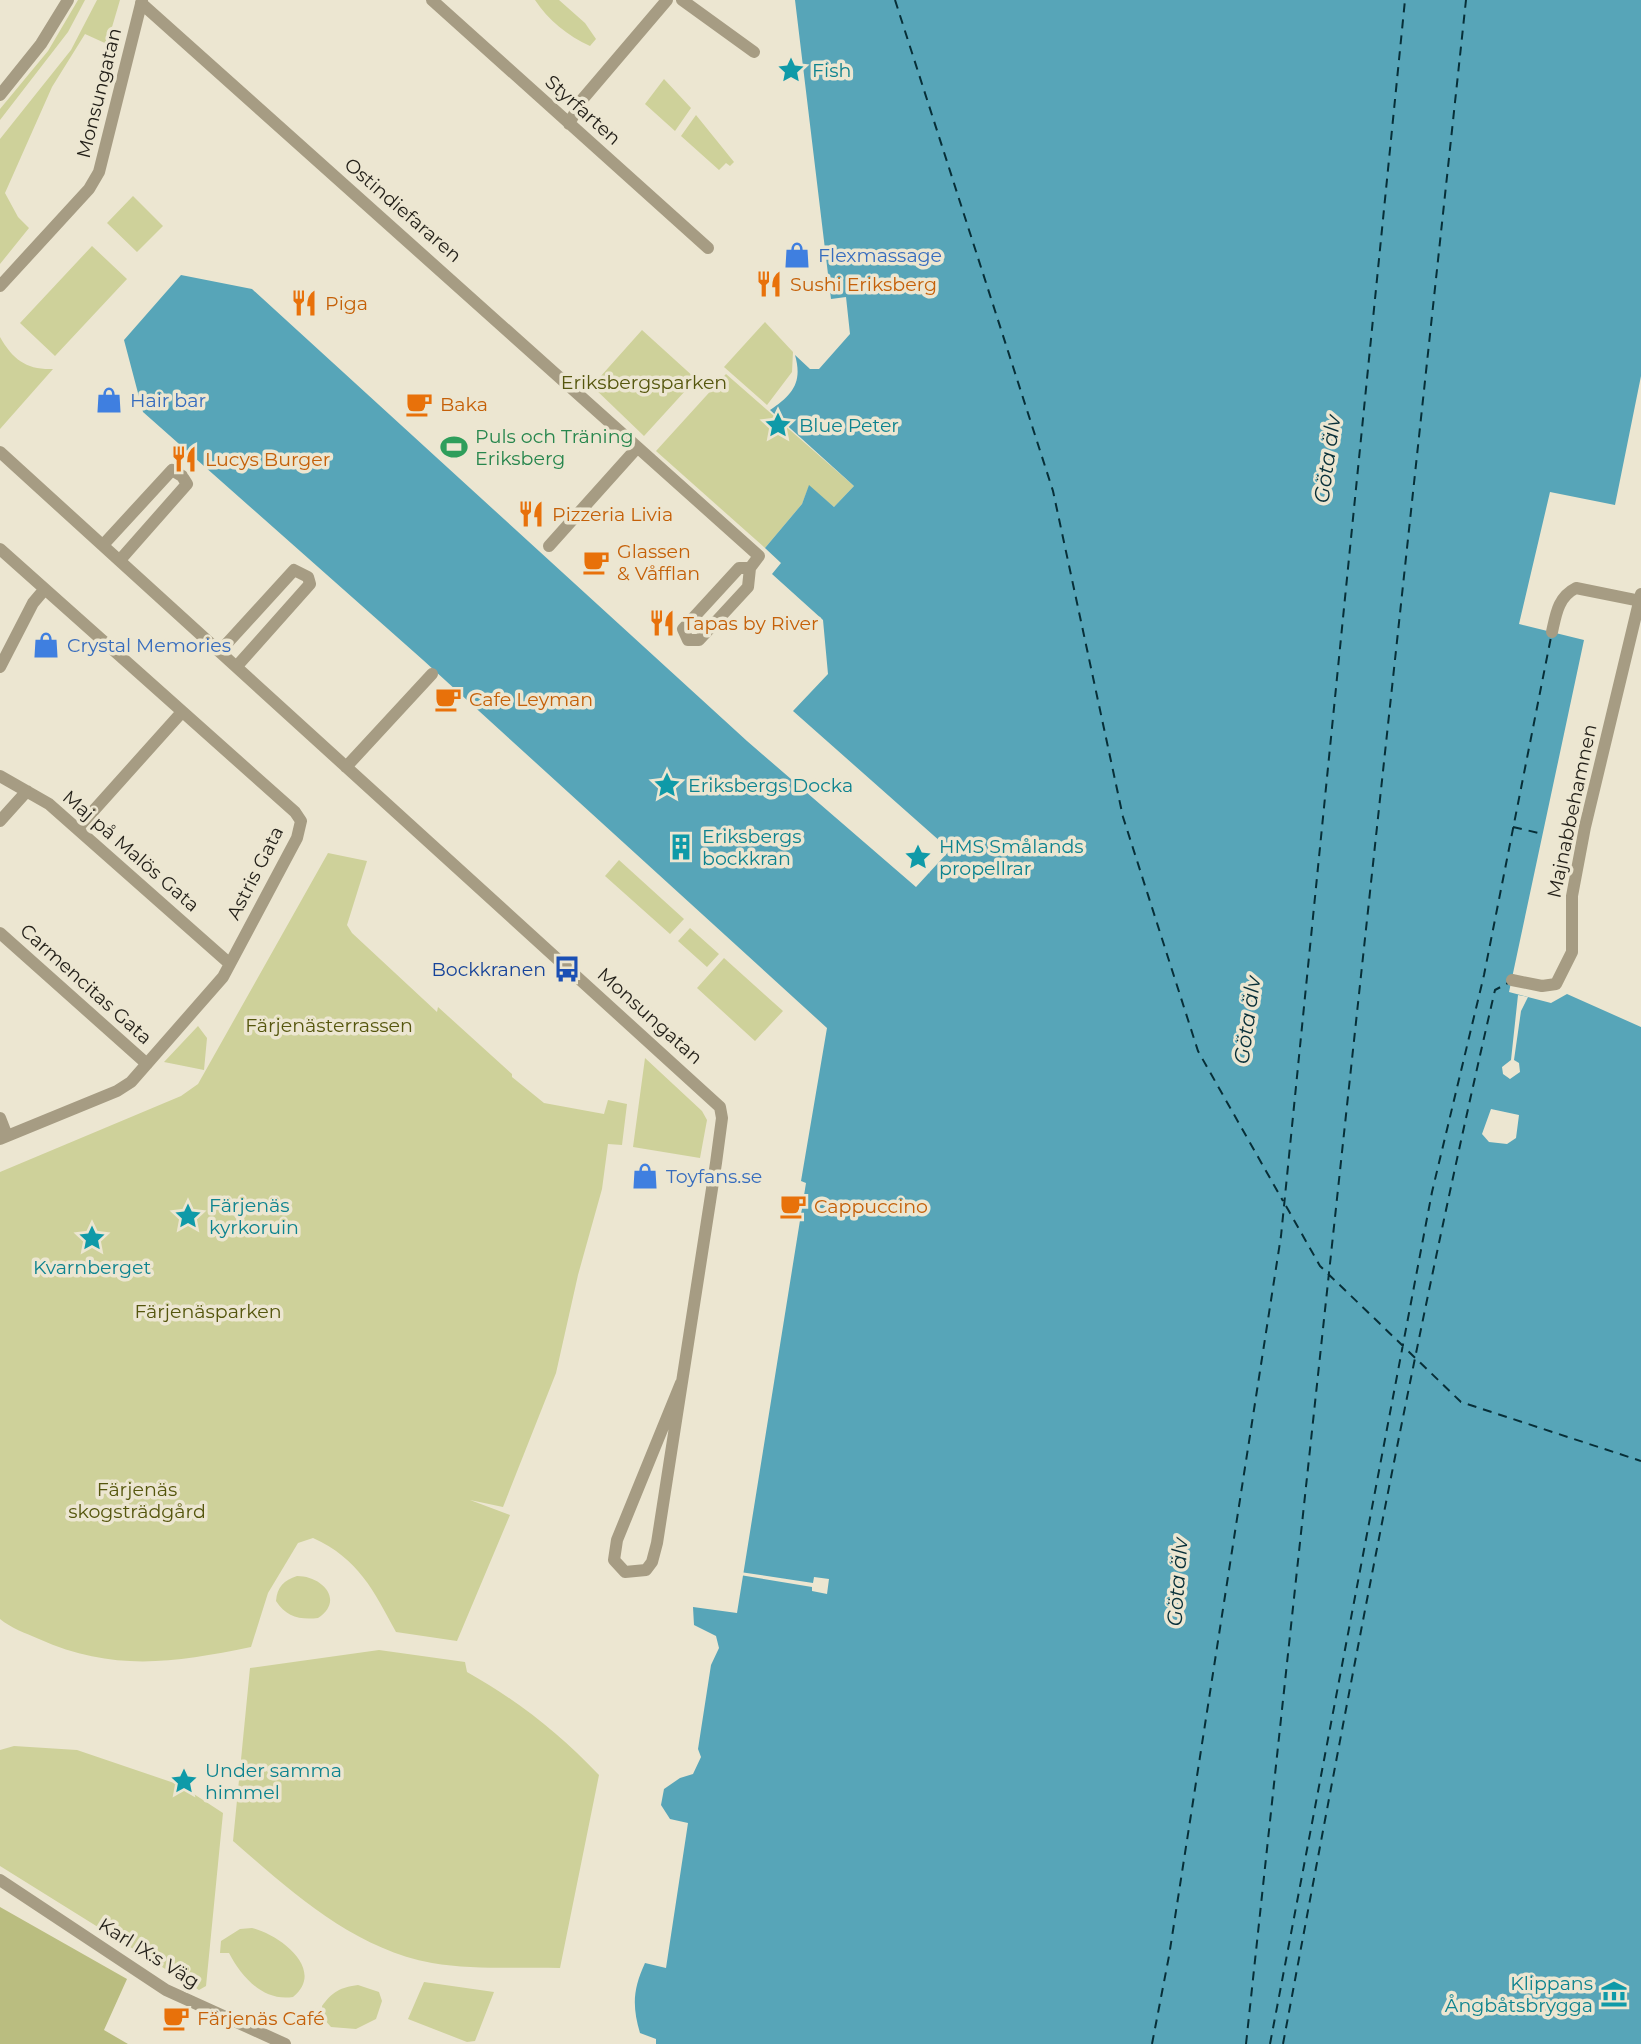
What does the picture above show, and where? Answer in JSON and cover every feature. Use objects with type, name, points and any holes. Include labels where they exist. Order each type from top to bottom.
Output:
[{"type":"street","points":[[0,95],[41,44],[68,0]]},
{"type":"street","points":[[569,124],[581,101],[667,0]]},
{"type":"street","points":[[682,0],[754,52]]},
{"type":"street","name":"Monsungatan","points":[[0,285],[89,189],[99,172],[142,1]]},
{"type":"street","name":"Ostindiefararen","points":[[142,1],[442,270],[636,449],[760,556],[751,568]]},
{"type":"street","name":"Styrfarten","points":[[438,2],[708,248]]},
{"type":"street","points":[[549,546],[636,449]]},
{"type":"street","name":"Monsungatan","points":[[0,452],[715,1101],[722,1118],[716,1163],[671,1454],[652,1562],[646,1570],[625,1572],[614,1560],[617,1540],[681,1383]]},
{"type":"street","points":[[103,545],[172,470],[176,470],[187,484],[120,560]]},
{"type":"street","name":"Astris Gata","points":[[0,549],[295,812],[301,821],[296,838],[230,964],[207,998],[147,1064],[117,1091],[4,1137]]},
{"type":"street","points":[[739,568],[751,568],[748,587],[699,640],[688,640],[683,629],[739,568]]},
{"type":"street","points":[[220,651],[294,570],[308,577],[310,584],[237,666]]},
{"type":"street","name":"Majnabbehamnen","points":[[1512,981],[1542,986],[1556,984],[1566,970],[1572,952],[1572,896],[1585,827],[1640,599],[1576,588],[1567,592],[1559,605],[1552,632]]},
{"type":"street","points":[[0,667],[33,603],[44,590]]},
{"type":"street","points":[[346,767],[432,674]]},
{"type":"street","points":[[78,828],[182,712]]},
{"type":"street","name":"Maj på Malös Gata","points":[[0,776],[50,804],[230,964]]},
{"type":"street","points":[[0,821],[27,791]]},
{"type":"street","name":"Carmencitas Gata","points":[[0,933],[147,1064]]},
{"type":"street","points":[[0,1118],[4,1137]]},
{"type":"street","name":"Karl IX:s Väg","points":[[0,1880],[166,1990],[285,2044]]},
{"type":"green space","points":[[78,0],[85,0],[68,32],[0,120],[0,109],[48,51]]},
{"type":"green space","points":[[97,0],[120,0],[107,44],[85,34],[52,87],[5,193],[18,217],[29,228],[0,264],[0,139],[71,50]]},
{"type":"green space","points":[[535,0],[559,0],[585,23],[596,39],[590,46],[574,37],[552,21]]},
{"type":"green space","points":[[664,79],[691,108],[675,131],[645,104]]},
{"type":"green space","points":[[696,115],[734,162],[730,166],[726,163],[719,170],[681,136]]},
{"type":"green space","points":[[133,196],[163,226],[137,252],[107,223]]},
{"type":"green space","points":[[92,246],[127,279],[55,356],[20,323]]},
{"type":"green space","points":[[765,322],[793,352],[792,372],[767,405],[724,367]]},
{"type":"green space","name":"Eriksbergsparken","points":[[642,330],[696,379],[644,436],[592,386]]},
{"type":"green space","points":[[0,337],[10,352],[22,362],[36,368],[53,369],[0,429]]},
{"type":"green space","points":[[726,374],[854,486],[834,507],[809,486],[802,504],[765,548],[656,451]]},
{"type":"green space","name":"Färjenäsparken","points":[[328,853],[367,861],[347,925],[352,933],[437,1012],[438,1007],[512,1074],[512,1077],[544,1103],[604,1114],[608,1100],[627,1104],[622,1145],[608,1144],[602,1189],[578,1275],[556,1373],[503,1507],[470,1500],[510,1515],[457,1641],[396,1632],[363,1577],[342,1556],[313,1538],[298,1543],[268,1593],[251,1647],[195,1657],[144,1661],[92,1656],[66,1649],[18,1630],[0,1619],[0,1172],[181,1096],[198,1084]]},
{"type":"green space","points":[[619,860],[684,919],[670,934],[605,876]]},
{"type":"green space","points":[[690,928],[719,954],[707,967],[678,941]]},
{"type":"green space","points":[[724,958],[783,1011],[755,1041],[697,988]]},
{"type":"green space","points":[[198,1026],[207,1038],[204,1070],[164,1062]]},
{"type":"green space","points":[[645,1058],[702,1111],[707,1120],[700,1158],[633,1147]]},
{"type":"green space","points":[[297,1576],[315,1580],[327,1590],[330,1604],[318,1618],[294,1616],[284,1611],[276,1601],[282,1585]]},
{"type":"green space","points":[[379,1650],[465,1662],[467,1672],[537,1718],[599,1775],[560,1968],[463,1967],[403,1956],[375,1945],[325,1915],[233,1841],[250,1668]]},
{"type":"green space","points":[[14,1746],[77,1750],[180,1785],[223,1813],[206,1986],[199,1990],[0,1866],[0,1750]]},
{"type":"green space","points":[[0,1907],[127,1979],[104,2030],[128,2044],[0,2044]]},
{"type":"green space","points":[[252,1928],[274,1937],[295,1954],[302,1964],[305,1975],[302,1986],[293,1997],[272,1995],[263,1991],[247,1978],[229,1953],[220,1953],[221,1941],[240,1929]]},
{"type":"green space","points":[[424,1982],[494,1992],[475,2041],[467,2042],[408,2019]]},
{"type":"green space","points":[[358,1985],[379,1992],[382,2001],[376,2019],[356,2029],[331,2027],[323,2018],[322,2006],[337,1991]]},
{"type":"water","name":"Göta älv","points":[[795,0],[1641,0],[1641,376],[1615,505],[1550,492],[1519,624],[1584,640],[1509,992],[1551,1003],[1567,994],[1641,1027],[1641,2044],[656,2044],[656,2039],[640,2033],[635,2006],[636,1989],[645,1963],[666,1968],[688,1823],[670,1819],[661,1805],[664,1789],[680,1778],[693,1774],[701,1757],[698,1749],[711,1665],[719,1648],[716,1636],[694,1625],[693,1607],[737,1613],[806,1183],[801,1181],[827,1028],[423,660],[143,412],[124,340],[181,275],[252,289],[747,741],[916,887],[950,850],[793,711],[828,674],[823,620],[772,574],[781,563],[765,548],[802,504],[809,485],[834,507],[854,486],[770,410],[794,387],[798,373],[795,355],[810,369],[819,369],[850,334],[846,297],[831,299]]},
{"type":"pier","points":[[1518,995],[1528,997],[1521,1011],[1514,1060],[1519,1063],[1520,1072],[1510,1079],[1503,1074],[1502,1067],[1511,1060]]},
{"type":"pier","points":[[1491,1109],[1519,1115],[1516,1138],[1507,1144],[1489,1142],[1482,1134]]},
{"type":"pier","points":[[740,1572],[813,1583],[814,1577],[829,1579],[827,1594],[812,1591],[812,1587],[740,1575]]},
{"type":"ferry route","points":[[895,0],[1053,491],[1123,817],[1198,1051],[1283,1201]]},
{"type":"ferry route","points":[[1152,2044],[1169,1956],[1281,1236],[1405,0]]},
{"type":"ferry route","points":[[1246,2044],[1466,0]]},
{"type":"ferry route","points":[[1270,2044],[1432,1192],[1484,975],[1551,637]]},
{"type":"ferry route","points":[[1513,827],[1543,834]]},
{"type":"ferry route","points":[[1283,2044],[1383,1516],[1437,1252],[1495,990],[1508,983]]},
{"type":"ferry route","points":[[1286,1206],[1320,1266],[1461,1402],[1641,1461]]},
{"type":"place","name":"Fish","points":[[791,70]]},
{"type":"place","name":"Flexmassage","points":[[797,255]]},
{"type":"place","name":"Sushi Eriksberg","points":[[769,284]]},
{"type":"place","name":"Piga","points":[[304,303]]},
{"type":"place","name":"Hair bar","points":[[109,400]]},
{"type":"place","name":"Baka","points":[[419,404]]},
{"type":"place","name":"Blue Peter","points":[[778,425]]},
{"type":"place","name":"Puls och Träning Eriksberg","points":[[454,447]]},
{"type":"place","name":"Lucys Burger","points":[[184,459]]},
{"type":"place","name":"Pizzeria Livia","points":[[531,514]]},
{"type":"place","name":"Glassen & Våfflan","points":[[596,562]]},
{"type":"place","name":"Tapas by River","points":[[662,623]]},
{"type":"place","name":"Crystal Memories","points":[[46,645]]},
{"type":"place","name":"Cafe Leyman","points":[[448,699]]},
{"type":"place","name":"Eriksbergs Docka","points":[[667,785]]},
{"type":"place","name":"Eriksbergs bockkran","points":[[681,847]]},
{"type":"place","name":"HMS Smålands propellrar","points":[[918,857]]},
{"type":"place","name":"Bockkranen","points":[[567,969]]},
{"type":"place","name":"Toyfans.se","points":[[645,1176]]},
{"type":"place","name":"Cappuccino","points":[[793,1206]]},
{"type":"place","name":"Färjenäs kyrkoruin","points":[[188,1216]]},
{"type":"place","name":"Kvarnberget","points":[[92,1238]]},
{"type":"place","name":"Under samma himmel","points":[[184,1781]]},
{"type":"place","name":"Klippans Ångbåtsbrygga","points":[[1614,1994]]},
{"type":"place","name":"Färjenäs Café","points":[[176,2018]]},
{"type":"park label","name":"Färjenästerrassen","points":[[329,1025]]},
{"type":"park label","name":"Färjenäs skogsträdgård","points":[[137,1500]]}]
